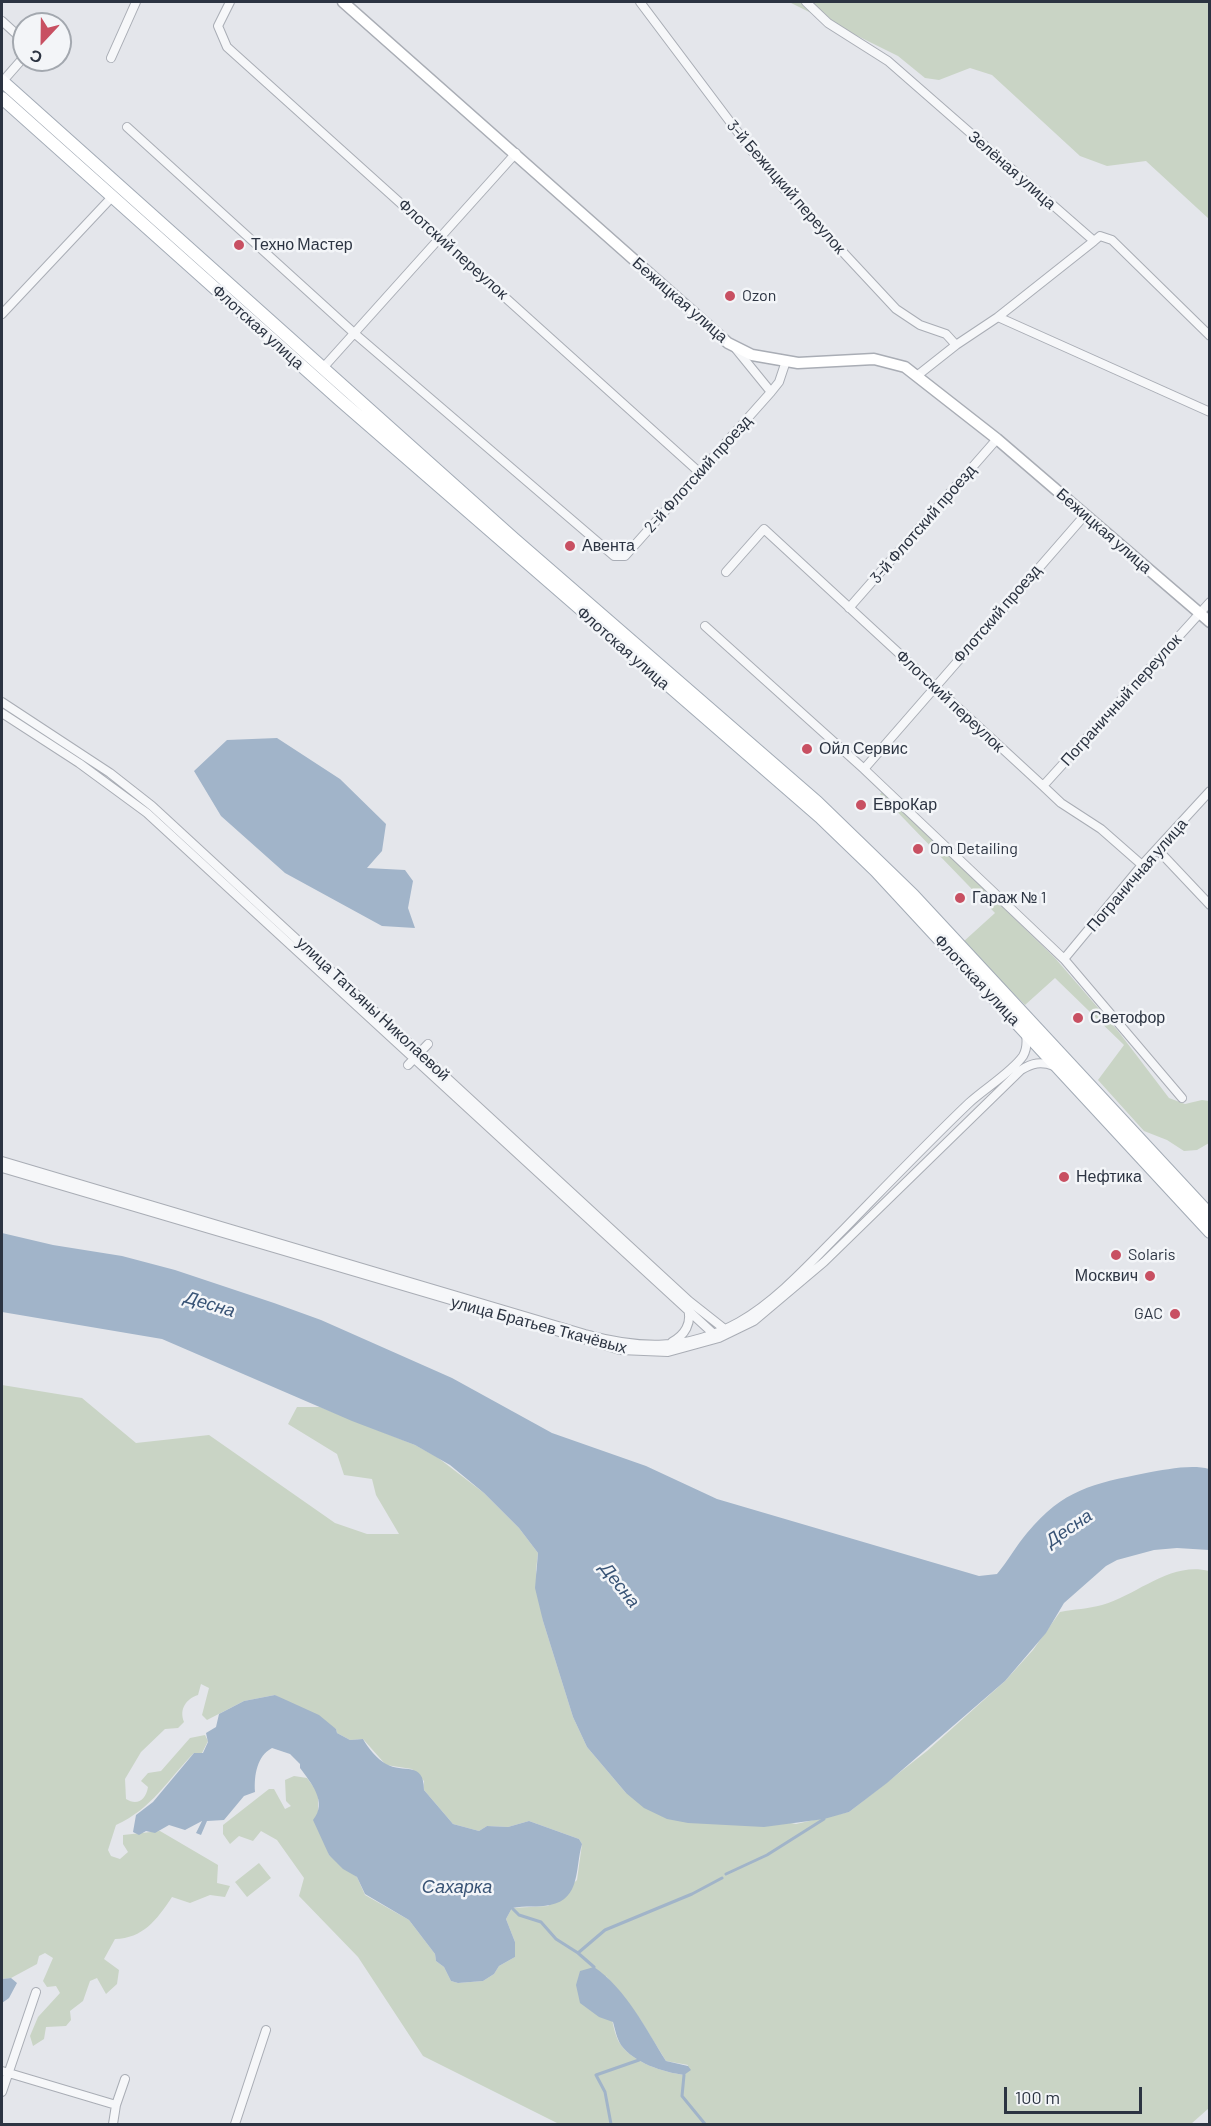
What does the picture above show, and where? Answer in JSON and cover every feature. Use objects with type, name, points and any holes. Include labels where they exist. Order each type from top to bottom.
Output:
[{"type":"main road","name":"Флотская улица","points":[[2,82],[322,369],[817,802],[880,861],[1209,1215]]},
{"type":"main road","name":"Флотская улица","points":[[2,98],[610,637],[820,817],[876,871],[1209,1232]]},
{"type":"street","points":[[111,58],[136,2]]},
{"type":"street","name":"Флотский переулок","points":[[230,2],[219,22],[218,32],[226,47],[699,471]]},
{"type":"street","name":"Бежицкая улица","points":[[343,2],[516,153],[718,336],[752,355],[798,363],[874,359],[891,362],[918,375],[997,439],[1209,621]]},
{"type":"street","name":"3-й Бежицкий переулок","points":[[640,2],[752,151],[785,190],[896,309],[920,325],[946,334],[956,345]]},
{"type":"street","name":"Зелёная улица","points":[[806,2],[828,22],[888,61],[1094,241],[1100,236],[1112,240],[1209,336]]},
{"type":"street","points":[[2,82],[12,71]]},
{"type":"street","points":[[128,127],[354,333]]},
{"type":"street","points":[[322,369],[516,153]]},
{"type":"street","points":[[2,314],[112,196]]},
{"type":"street","points":[[918,375],[956,345],[998,317],[1094,241]]},
{"type":"street","points":[[998,317],[1209,412]]},
{"type":"street","name":"2-й Флотский проезд","points":[[354,333],[614,556],[626,555],[771,392],[779,382],[786,361]]},
{"type":"street","points":[[735,347],[771,392]]},
{"type":"street","name":"3-й Флотский проезд","points":[[849,608],[997,439]]},
{"type":"street","name":"Флотский проезд","points":[[864,769],[933,686],[1085,515]]},
{"type":"street","name":"Флотский переулок","points":[[726,572],[764,530],[1061,803],[1101,829],[1142,865]]},
{"type":"street","points":[[1199,613],[1209,602]]},
{"type":"street","name":"Пограничный переулок","points":[[1043,786],[1199,613]]},
{"type":"street","points":[[705,626],[864,769],[1064,959],[1182,1098]]},
{"type":"street","name":"улица Татьяны Николаевой","points":[[2,702],[123,782],[152,806],[691,1306],[716,1336]]},
{"type":"street","name":"улица Татьяны Николаевой","points":[[2,713],[79,763],[147,813],[418,1055]]},
{"type":"street","name":"Пограничная улица","points":[[1064,959],[1142,865],[1209,791]]},
{"type":"street","points":[[1158,850],[1209,905]]},
{"type":"street","name":"улица Братьев Ткачёвых","points":[[2,1168],[620,1350],[668,1352],[716,1336],[729,1329],[750,1315],[809,1264],[968,1104],[1016,1064],[1024,1054],[1026,1033]]},
{"type":"street","points":[[408,1065],[428,1044]]},
{"type":"street","name":"улица Братьев Ткачёвых","points":[[729,1329],[754,1321],[791,1292],[1021,1070],[1033,1064],[1046,1063],[1060,1068]]},
{"type":"street","name":"улица Братьев Ткачёвых","points":[[2,1161],[621,1344],[651,1347],[716,1336]]},
{"type":"street","points":[[668,1345],[685,1332],[691,1306],[729,1329]]},
{"type":"street","points":[[2,2092],[5,2072],[36,1992]]},
{"type":"street","points":[[236,2124],[266,2030]]},
{"type":"street","points":[[5,2072],[116,2104]]},
{"type":"street","points":[[113,2124],[116,2104],[125,2079]]},
{"type":"green space","points":[[789,2],[1209,2],[1209,219],[1146,161],[1107,166],[1080,156],[992,75],[970,68],[939,80],[925,78],[898,56]]},
{"type":"green space","points":[[883,791],[1055,958],[1118,1031],[1169,1098],[1185,1104],[1202,1100],[1209,1101],[1209,1143],[1197,1150],[1184,1151],[1167,1140],[1144,1131],[1098,1080],[1124,1045],[1055,978],[1025,1005],[963,942],[995,913],[880,794]]},
{"type":"green space","points":[[2,1385],[82,1398],[136,1443],[209,1435],[335,1523],[367,1534],[399,1534],[376,1495],[372,1479],[344,1475],[337,1454],[288,1424],[297,1407],[320,1407],[415,1445],[437,1457],[484,1493],[519,1528],[538,1553],[536,1570],[543,1621],[573,1717],[587,1747],[626,1793],[796,1824],[849,1812],[927,1751],[1005,1681],[1033,1650],[1060,1612],[1102,1605],[1154,1580],[1181,1571],[1195,1569],[1209,1571],[1209,2108],[1191,2124],[559,2124],[423,2056],[358,1957],[299,1896],[304,1878],[277,1840],[261,1831],[253,1841],[239,1836],[230,1844],[223,1834],[223,1825],[269,1789],[274,1789],[285,1809],[291,1806],[286,1801],[285,1780],[294,1776],[307,1778],[318,1793],[318,1815],[329,1855],[357,1877],[365,1895],[409,1920],[435,1954],[436,1961],[444,1967],[451,1981],[458,1983],[483,1981],[494,1974],[499,1966],[515,1957],[515,1942],[506,1919],[512,1908],[548,1906],[577,1880],[582,1844],[579,1839],[529,1821],[508,1827],[487,1826],[479,1831],[453,1824],[424,1790],[424,1781],[412,1769],[386,1765],[363,1739],[350,1740],[337,1733],[336,1729],[275,1695],[244,1701],[207,1720],[202,1715],[209,1688],[201,1684],[198,1695],[190,1699],[183,1709],[184,1722],[178,1728],[165,1729],[141,1752],[125,1779],[126,1799],[137,1802],[143,1798],[148,1787],[141,1781],[148,1773],[161,1771],[190,1738],[205,1735],[208,1741],[202,1753],[194,1753],[150,1802],[116,1825],[108,1850],[111,1856],[120,1859],[128,1852],[123,1844],[123,1835],[160,1831],[218,1865],[217,1883],[230,1886],[225,1897],[210,1895],[190,1903],[172,1897],[148,1927],[125,1938],[115,1939],[104,1959],[119,1970],[117,1984],[106,1994],[97,1978],[90,1981],[83,2001],[70,2011],[71,2020],[66,2026],[46,2027],[44,2039],[33,2046],[30,2036],[38,2017],[60,1993],[56,1986],[47,1987],[43,1981],[53,1958],[45,1953],[39,1956],[37,1964],[11,1978],[2,1979]],"holes":[[[606,1976],[640,2019],[666,2061],[688,2065],[684,2075],[667,2072],[641,2062],[621,2045],[613,2022]]]},
{"type":"green space","points":[[259,1863],[271,1878],[247,1897],[235,1882]]},
{"type":"water","points":[[277,738],[340,779],[386,824],[382,851],[367,868],[405,870],[413,881],[408,908],[415,928],[382,926],[285,873],[221,816],[194,771],[227,740]]},
{"type":"water","name":"Десна","points":[[2,1233],[53,1245],[122,1256],[175,1270],[274,1303],[321,1320],[452,1378],[552,1433],[646,1466],[717,1499],[979,1576],[997,1574],[1027,1533],[1041,1518],[1067,1498],[1094,1485],[1178,1468],[1209,1469],[1209,1550],[1177,1548],[1154,1550],[1117,1560],[1106,1566],[1064,1603],[1046,1633],[1005,1681],[887,1783],[849,1812],[824,1819],[764,1827],[688,1823],[667,1819],[644,1808],[626,1793],[587,1747],[573,1717],[543,1621],[535,1588],[538,1553],[519,1528],[484,1493],[450,1465],[415,1445],[352,1421],[162,1339],[2,1312]]},
{"type":"water","name":"Сахарка","points":[[275,1695],[319,1715],[336,1729],[337,1733],[350,1740],[363,1739],[373,1753],[386,1764],[416,1771],[423,1781],[424,1790],[453,1824],[479,1831],[487,1826],[508,1827],[529,1821],[579,1839],[582,1844],[577,1872],[572,1889],[567,1896],[560,1902],[550,1905],[512,1908],[506,1919],[515,1942],[515,1957],[499,1966],[494,1974],[483,1981],[458,1983],[451,1981],[444,1967],[436,1961],[435,1954],[409,1920],[365,1894],[357,1877],[343,1869],[329,1855],[313,1820],[319,1806],[313,1786],[300,1768],[300,1764],[290,1754],[272,1748],[260,1761],[255,1779],[255,1792],[244,1796],[224,1820],[207,1821],[201,1835],[196,1833],[202,1821],[185,1830],[169,1825],[155,1833],[146,1831],[139,1835],[133,1832],[136,1815],[153,1802],[194,1753],[203,1753],[208,1742],[206,1733],[216,1727],[219,1714],[244,1701]]},
{"type":"water","points":[[594,1967],[626,1998],[666,2061],[688,2066],[691,2070],[684,2075],[667,2072],[641,2062],[621,2045],[613,2022],[599,2017],[580,2003],[576,1985],[580,1971]]},
{"type":"water","points":[[11,1978],[17,1983],[9,1998],[2,2003],[2,1979]]},
{"type":"waterway","points":[[726,1874],[767,1855],[824,1819]]},
{"type":"waterway","points":[[578,1953],[605,1930],[692,1894],[722,1878]]},
{"type":"waterway","points":[[512,1908],[519,1915],[541,1922],[556,1939],[594,1967]]},
{"type":"waterway","points":[[611,2124],[605,2092],[596,2075],[639,2060]]},
{"type":"waterway","points":[[684,2075],[682,2096],[705,2124]]},
{"type":"place","name":"Техно Мастер","points":[[239,245]]},
{"type":"place","name":"Ozon","points":[[730,296]]},
{"type":"place","name":"Авента","points":[[570,546]]},
{"type":"place","name":"Ойл Сервис","points":[[807,749]]},
{"type":"place","name":"ЕвроКар","points":[[861,805]]},
{"type":"place","name":"Om Detailing","points":[[918,849]]},
{"type":"place","name":"Гараж № 1","points":[[960,898]]},
{"type":"place","name":"Светофор","points":[[1078,1018]]},
{"type":"place","name":"Нефтика","points":[[1064,1177]]},
{"type":"place","name":"Solaris","points":[[1116,1255]]},
{"type":"place","name":"Москвич","points":[[1150,1276]]},
{"type":"place","name":"GAC","points":[[1175,1314]]}]
